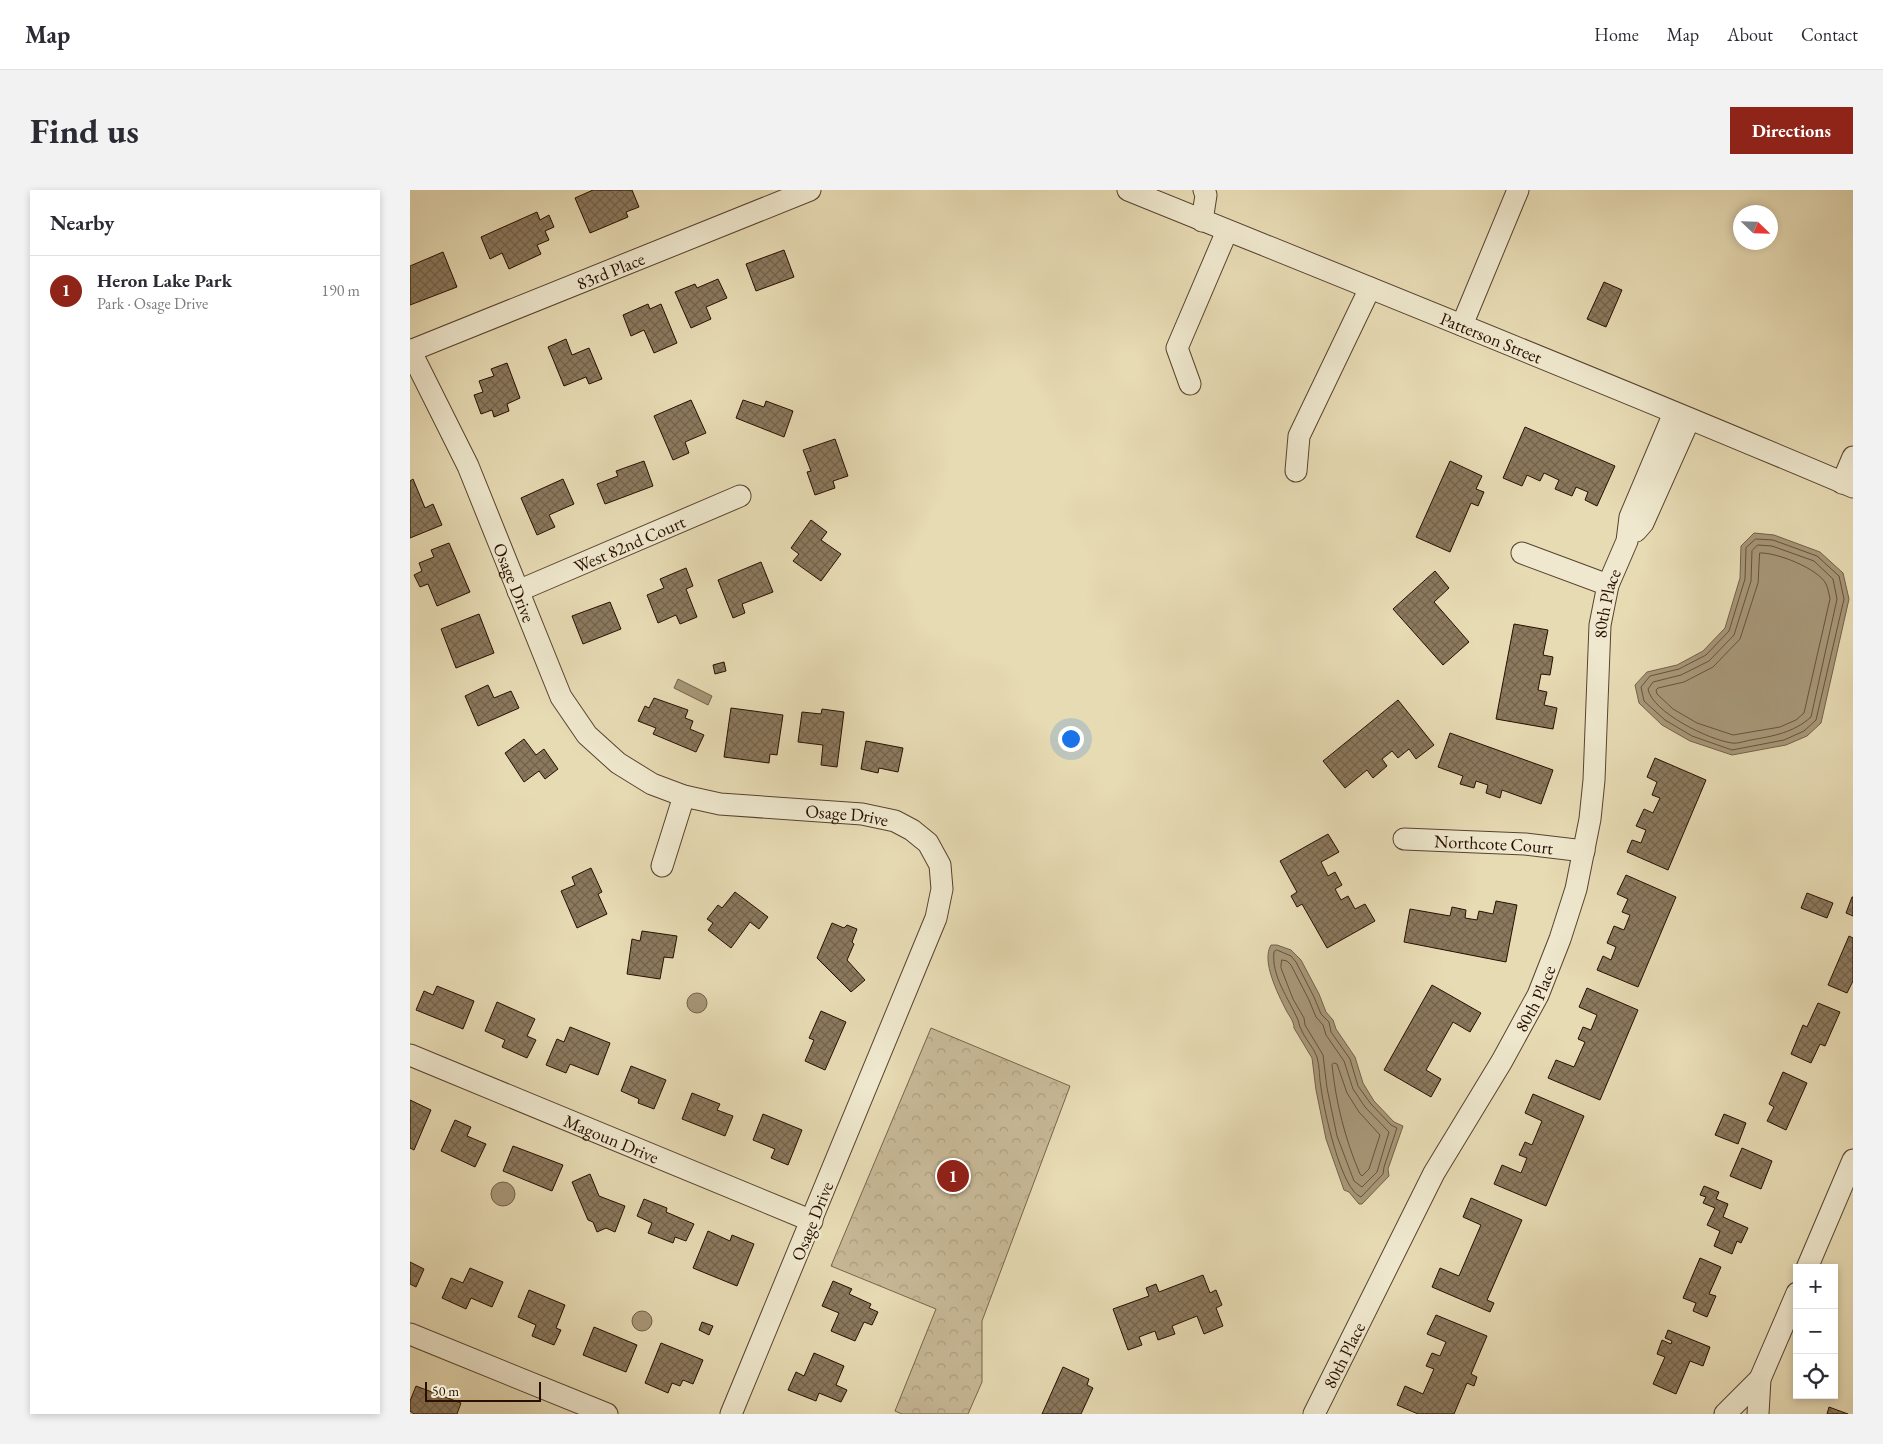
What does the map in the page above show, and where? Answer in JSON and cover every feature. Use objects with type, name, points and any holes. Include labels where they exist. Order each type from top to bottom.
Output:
[{"type":"street","name":"83rd Place","points":[[410,351],[810,190]]},
{"type":"street","points":[[1202,221],[1206,195],[1204,190]]},
{"type":"street","points":[[1462,325],[1518,190]]},
{"type":"street","name":"Patterson Street","points":[[1135,191],[1202,221],[1462,325],[1847,485]]},
{"type":"street","points":[[1190,384],[1178,348],[1227,231]]},
{"type":"street","points":[[1296,471],[1299,436],[1370,288]]},
{"type":"street","name":"Osage Drive","points":[[410,351],[468,466],[561,697],[587,735],[626,768],[652,784],[684,796],[720,804],[862,814],[895,821],[912,830],[928,843],[940,865],[942,889],[936,918],[731,1414]]},
{"type":"street","name":"80th Place","points":[[1314,1414],[1434,1173],[1502,1061],[1538,996],[1560,939],[1576,889],[1590,819],[1594,780],[1600,625],[1608,585],[1627,541],[1630,517],[1681,416]]},
{"type":"street","points":[[1847,485],[1853,456]]},
{"type":"street","name":"West 82nd Court","points":[[518,591],[740,496]]},
{"type":"street","points":[[1522,553],[1608,585]]},
{"type":"street","points":[[662,866],[684,796]]},
{"type":"street","name":"Northcote Court","points":[[1404,839],[1526,844],[1584,851]]},
{"type":"street","name":"Magoun Drive","points":[[410,1055],[812,1221]]},
{"type":"street","points":[[1809,1264],[1853,1160]]},
{"type":"street","points":[[1758,1414],[1760,1379],[1793,1302]]},
{"type":"street","points":[[410,1334],[607,1414]]},
{"type":"street","points":[[1725,1414],[1760,1379]]},
{"type":"green space","points":[[931,1028],[1070,1086],[982,1321],[982,1382],[968,1414],[902,1414],[895,1411],[936,1309],[831,1266]]},
{"type":"water","points":[[1754,533],[1774,535],[1820,552],[1843,573],[1849,599],[1821,723],[1807,736],[1786,745],[1732,755],[1690,741],[1662,725],[1639,703],[1635,685],[1647,672],[1677,665],[1703,651],[1725,628],[1740,578],[1741,546]]},
{"type":"water","points":[[678,679],[712,696],[708,705],[674,688]]},
{"type":"water","points":[[1271,945],[1291,950],[1301,960],[1326,1012],[1333,1020],[1336,1029],[1355,1057],[1363,1083],[1374,1101],[1394,1122],[1403,1126],[1388,1169],[1389,1176],[1362,1204],[1359,1204],[1349,1192],[1344,1190],[1326,1139],[1316,1090],[1312,1058],[1294,1028],[1272,978],[1268,960],[1268,952]]},
{"type":"water","points":[[697,993],[704,996],[707,1003],[704,1010],[697,1013],[690,1010],[687,1003],[690,996]]},
{"type":"water","points":[[503,1182],[512,1185],[515,1194],[512,1203],[503,1206],[494,1203],[491,1194],[494,1185]]},
{"type":"water","points":[[642,1311],[649,1314],[652,1321],[649,1328],[642,1331],[635,1328],[632,1321],[635,1314]]},
{"type":"building","points":[[593,190],[632,190],[639,207],[626,212],[628,217],[590,233],[575,198]]},
{"type":"building","points":[[537,212],[540,220],[549,215],[554,227],[545,231],[549,240],[537,245],[541,254],[509,269],[502,253],[490,259],[481,237]]},
{"type":"building","points":[[784,250],[794,277],[756,291],[746,264]]},
{"type":"building","points":[[443,252],[457,287],[410,305],[410,266]]},
{"type":"building","points":[[718,279],[727,298],[706,307],[711,319],[691,328],[675,292],[695,284],[697,288]]},
{"type":"building","points":[[1604,282],[1622,290],[1606,327],[1587,319]]},
{"type":"building","points":[[648,304],[650,309],[661,304],[677,343],[654,353],[644,330],[631,336],[623,315]]},
{"type":"building","points":[[566,339],[572,355],[589,348],[602,379],[589,384],[586,377],[564,386],[548,347]]},
{"type":"building","points":[[507,363],[520,398],[507,404],[509,411],[494,417],[492,410],[481,414],[474,395],[483,392],[479,381],[494,376],[491,369]]},
{"type":"building","points":[[691,400],[706,433],[685,442],[689,453],[673,460],[654,416]]},
{"type":"building","points":[[743,400],[764,407],[766,401],[793,411],[784,437],[736,418]]},
{"type":"building","points":[[1525,427],[1615,466],[1597,506],[1585,500],[1588,492],[1576,487],[1572,496],[1555,489],[1559,480],[1544,473],[1540,481],[1527,475],[1522,486],[1503,478]]},
{"type":"building","points":[[835,439],[848,476],[833,481],[835,488],[815,495],[807,472],[811,471],[803,450]]},
{"type":"building","points":[[644,461],[653,486],[605,504],[597,484],[618,476],[616,471]]},
{"type":"building","points":[[1450,461],[1482,476],[1476,489],[1484,492],[1478,506],[1471,503],[1450,552],[1416,537]]},
{"type":"building","points":[[413,479],[425,508],[433,504],[442,525],[410,538],[410,481]]},
{"type":"building","points":[[563,479],[574,504],[549,515],[555,527],[537,535],[521,498]]},
{"type":"building","points":[[811,520],[827,532],[821,540],[841,554],[821,581],[793,561],[799,554],[791,548]]},
{"type":"building","points":[[449,543],[470,592],[437,606],[428,584],[420,587],[414,575],[422,571],[419,563],[434,557],[431,550]]},
{"type":"building","points":[[761,562],[773,592],[742,604],[745,613],[733,618],[718,580]]},
{"type":"building","points":[[686,568],[693,586],[686,589],[697,617],[680,624],[676,615],[658,623],[647,595],[664,588],[660,579]]},
{"type":"building","points":[[1435,571],[1449,588],[1434,602],[1469,642],[1443,665],[1393,609]]},
{"type":"building","points":[[610,602],[621,629],[583,644],[572,616]]},
{"type":"building","points":[[479,614],[494,653],[456,668],[441,629]]},
{"type":"building","points":[[1514,624],[1548,630],[1543,655],[1553,657],[1550,675],[1541,674],[1538,690],[1547,692],[1544,705],[1557,708],[1553,729],[1496,719]]},
{"type":"building","points":[[724,662],[726,671],[715,674],[713,665]]},
{"type":"building","points":[[488,685],[494,698],[511,691],[519,708],[478,726],[465,696]]},
{"type":"building","points":[[654,698],[688,710],[685,718],[693,721],[690,729],[704,735],[696,752],[653,734],[656,728],[638,721],[645,706],[649,708]]},
{"type":"building","points":[[1398,700],[1434,745],[1416,759],[1409,749],[1398,758],[1392,751],[1382,759],[1387,766],[1373,778],[1367,770],[1345,788],[1323,761]]},
{"type":"building","points":[[731,708],[783,715],[777,755],[770,754],[769,763],[724,757]]},
{"type":"building","points":[[822,709],[844,712],[837,767],[821,765],[823,745],[798,742],[802,712],[821,714]]},
{"type":"building","points":[[1450,733],[1553,770],[1541,804],[1502,790],[1500,798],[1486,793],[1488,785],[1476,781],[1474,788],[1460,784],[1463,776],[1438,767]]},
{"type":"building","points":[[524,739],[536,755],[544,749],[558,769],[545,779],[539,771],[524,782],[505,753]]},
{"type":"building","points":[[866,741],[903,748],[898,772],[879,768],[878,773],[861,769]]},
{"type":"building","points":[[1655,758],[1706,780],[1668,870],[1627,852],[1632,840],[1641,843],[1646,830],[1636,826],[1644,809],[1653,813],[1660,798],[1652,795],[1657,782],[1647,777]]},
{"type":"building","points":[[1328,834],[1339,852],[1321,862],[1328,876],[1335,872],[1342,885],[1335,889],[1341,900],[1348,896],[1355,909],[1365,904],[1375,921],[1327,948],[1302,904],[1297,907],[1291,896],[1297,892],[1280,861]]},
{"type":"building","points":[[591,868],[602,892],[598,894],[607,914],[577,928],[561,891],[575,885],[572,877]]},
{"type":"building","points":[[1626,875],[1676,897],[1638,987],[1597,970],[1603,956],[1611,960],[1616,947],[1607,943],[1614,926],[1624,930],[1630,915],[1622,912],[1628,899],[1617,894]]},
{"type":"building","points":[[735,892],[768,917],[759,929],[750,922],[731,948],[708,930],[713,923],[707,919],[718,905],[722,908]]},
{"type":"building","points":[[1807,893],[1833,903],[1827,918],[1801,908]]},
{"type":"building","points":[[1853,897],[1853,916],[1846,913]]},
{"type":"building","points":[[1496,901],[1517,905],[1506,962],[1404,942],[1410,909],[1450,916],[1452,907],[1466,910],[1465,918],[1477,920],[1479,911],[1493,914]]},
{"type":"building","points":[[832,923],[844,928],[847,925],[857,929],[852,942],[854,944],[847,960],[865,980],[851,992],[817,958]]},
{"type":"building","points":[[642,931],[677,936],[673,958],[664,957],[660,979],[627,974],[632,939],[640,941]]},
{"type":"building","points":[[1849,936],[1853,938],[1853,981],[1847,993],[1828,985]]},
{"type":"building","points":[[1432,985],[1481,1013],[1470,1032],[1453,1022],[1426,1070],[1441,1079],[1431,1097],[1384,1070]]},
{"type":"building","points":[[437,986],[474,1001],[463,1029],[416,1010],[424,991],[433,995]]},
{"type":"building","points":[[1587,988],[1638,1010],[1600,1100],[1548,1078],[1556,1060],[1574,1067],[1585,1042],[1578,1039],[1583,1027],[1591,1030],[1597,1015],[1579,1007]]},
{"type":"building","points":[[497,1002],[535,1019],[527,1036],[536,1040],[527,1058],[502,1047],[505,1040],[485,1031]]},
{"type":"building","points":[[1818,1003],[1840,1012],[1825,1046],[1820,1044],[1811,1063],[1791,1054],[1803,1025],[1807,1027]]},
{"type":"building","points":[[821,1011],[846,1022],[825,1070],[805,1061],[814,1040],[809,1038]]},
{"type":"building","points":[[570,1027],[610,1043],[598,1075],[570,1064],[566,1073],[546,1065],[557,1039],[564,1042]]},
{"type":"building","points":[[631,1066],[666,1080],[654,1109],[638,1103],[639,1099],[621,1091]]},
{"type":"building","points":[[1783,1072],[1807,1083],[1786,1130],[1767,1121],[1774,1107],[1769,1104]]},
{"type":"building","points":[[692,1093],[720,1104],[717,1110],[733,1116],[725,1136],[682,1119]]},
{"type":"building","points":[[1533,1094],[1584,1116],[1546,1206],[1494,1184],[1502,1165],[1521,1173],[1527,1158],[1519,1155],[1525,1142],[1532,1145],[1542,1121],[1525,1113]]},
{"type":"building","points":[[410,1100],[431,1110],[414,1150],[410,1148]]},
{"type":"building","points":[[763,1114],[802,1130],[788,1165],[771,1158],[775,1149],[753,1140]]},
{"type":"building","points":[[1724,1114],[1746,1123],[1738,1144],[1715,1135]]},
{"type":"building","points":[[455,1120],[471,1127],[467,1136],[486,1144],[475,1167],[441,1151]]},
{"type":"building","points":[[513,1146],[563,1165],[552,1191],[503,1171]]},
{"type":"building","points":[[1742,1148],[1772,1161],[1761,1189],[1730,1176]]},
{"type":"building","points":[[590,1174],[599,1196],[625,1206],[615,1232],[606,1228],[597,1232],[593,1222],[588,1220],[572,1182]]},
{"type":"building","points":[[1704,1186],[1719,1192],[1716,1199],[1728,1204],[1723,1217],[1748,1228],[1741,1243],[1737,1241],[1732,1254],[1714,1246],[1720,1231],[1707,1225],[1715,1208],[1703,1203],[1706,1197],[1700,1195]]},
{"type":"building","points":[[1471,1198],[1522,1220],[1487,1300],[1494,1303],[1490,1312],[1432,1287],[1440,1268],[1459,1276],[1481,1225],[1463,1217]]},
{"type":"building","points":[[644,1199],[667,1208],[666,1212],[694,1224],[686,1241],[675,1237],[673,1243],[648,1233],[652,1223],[637,1216]]},
{"type":"building","points":[[708,1231],[730,1241],[732,1235],[754,1244],[737,1286],[693,1268]]},
{"type":"building","points":[[1700,1258],[1721,1267],[1709,1294],[1716,1296],[1707,1317],[1693,1311],[1696,1303],[1683,1298]]},
{"type":"building","points":[[410,1262],[424,1269],[416,1287],[410,1284]]},
{"type":"building","points":[[470,1268],[503,1282],[492,1307],[471,1298],[466,1309],[442,1298],[451,1278],[463,1283]]},
{"type":"building","points":[[1203,1275],[1210,1293],[1216,1290],[1222,1305],[1216,1308],[1223,1326],[1204,1334],[1197,1316],[1172,1326],[1175,1334],[1158,1340],[1155,1331],[1139,1337],[1142,1345],[1128,1350],[1113,1309],[1149,1296],[1146,1288],[1156,1284],[1159,1292]]},
{"type":"building","points":[[833,1281],[852,1289],[849,1294],[871,1304],[869,1308],[878,1312],[872,1325],[864,1322],[855,1341],[831,1331],[839,1313],[822,1306]]},
{"type":"building","points":[[529,1290],[565,1305],[556,1328],[561,1330],[554,1345],[532,1336],[536,1325],[518,1317]]},
{"type":"building","points":[[1436,1315],[1487,1336],[1471,1374],[1477,1377],[1474,1386],[1467,1383],[1454,1414],[1418,1414],[1397,1405],[1405,1386],[1423,1394],[1434,1369],[1426,1366],[1432,1353],[1440,1356],[1446,1342],[1427,1334]]},
{"type":"building","points":[[702,1322],[713,1326],[709,1335],[699,1330]]},
{"type":"building","points":[[594,1327],[637,1345],[626,1372],[583,1355]]},
{"type":"building","points":[[1668,1330],[1710,1347],[1703,1366],[1690,1361],[1676,1394],[1653,1384],[1665,1357],[1657,1354],[1662,1340],[1671,1344],[1672,1341],[1665,1338]]},
{"type":"building","points":[[661,1343],[703,1360],[693,1384],[683,1380],[680,1386],[672,1383],[668,1393],[645,1383]]},
{"type":"building","points":[[814,1353],[844,1366],[836,1385],[847,1390],[841,1402],[819,1393],[816,1401],[788,1390],[796,1372],[804,1376]]},
{"type":"building","points":[[1063,1367],[1089,1379],[1087,1385],[1093,1388],[1081,1414],[1042,1414]]},
{"type":"building","points":[[416,1386],[461,1403],[457,1414],[414,1414],[410,1411],[410,1401]]},
{"type":"building","points":[[1829,1407],[1848,1414],[1827,1414]]},
{"type":"place","name":"Heron Lake Park","points":[[953,1176]]}]
